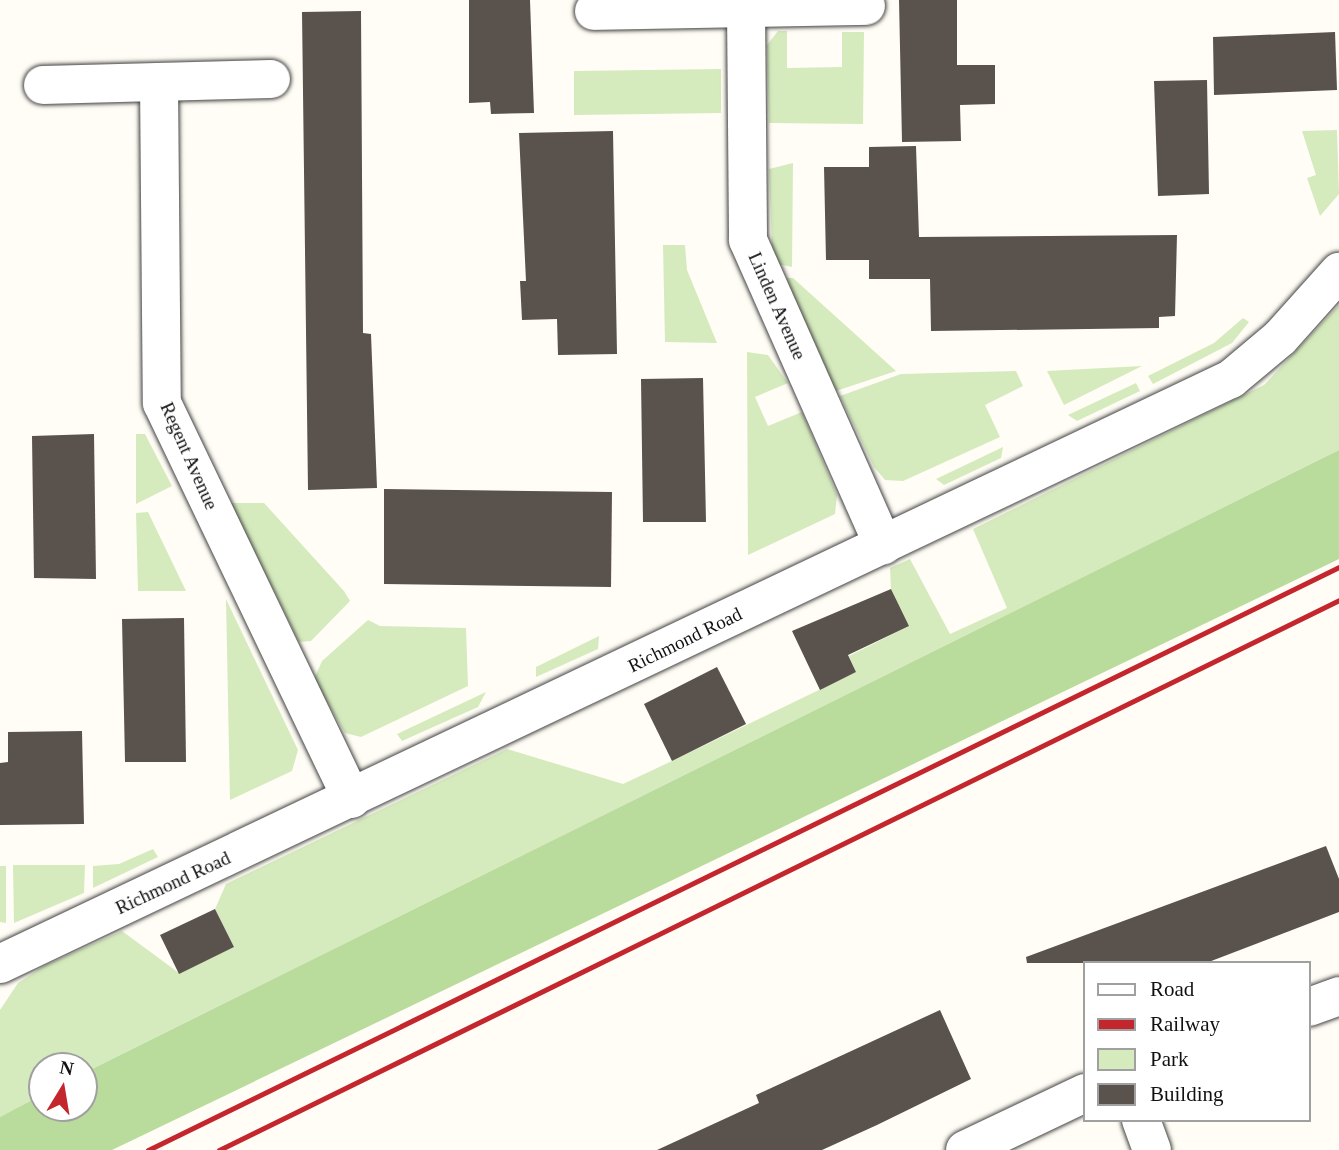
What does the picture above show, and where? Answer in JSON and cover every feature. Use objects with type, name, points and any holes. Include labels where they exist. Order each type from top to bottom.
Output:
[{"type":"street","points":[[594,11],[866,6]]},
{"type":"street","name":"Linden Avenue","points":[[746,9],[748,240],[883,545]]},
{"type":"street","points":[[43,85],[271,79]]},
{"type":"street","name":"Regent Avenue","points":[[159,82],[162,403],[352,799]]},
{"type":"street","name":"Richmond Road","points":[[0,964],[1231,379],[1280,338],[1339,272]]},
{"type":"street","points":[[1311,1006],[1339,996]]},
{"type":"street","points":[[965,1150],[1084,1093]]},
{"type":"street","points":[[1142,1122],[1152,1150]]},
{"type":"green space","points":[[778,31],[787,31],[787,68],[842,67],[842,32],[864,32],[863,124],[769,123],[767,45]]},
{"type":"green space","points":[[721,69],[721,113],[574,115],[574,71]]},
{"type":"green space","points":[[1337,130],[1339,194],[1320,216],[1307,178],[1316,175],[1302,131]]},
{"type":"green space","points":[[793,163],[792,267],[778,264],[772,249],[769,169]]},
{"type":"green space","points":[[663,245],[685,245],[687,270],[717,343],[665,342]]},
{"type":"green space","points":[[784,278],[793,278],[896,371],[836,391]]},
{"type":"green space","points":[[1339,305],[1339,450],[98,1066],[98,1052],[28,1052],[28,1102],[0,1117],[0,1010],[18,983],[44,966],[122,931],[179,973],[234,947],[215,909],[226,884],[507,749],[623,784],[672,761],[856,672],[849,656],[909,626],[891,589],[890,568],[910,559],[950,634],[1007,608],[973,529],[1264,385]]},
{"type":"green space","points":[[1243,318],[1249,322],[1232,343],[1153,384],[1148,376],[1214,343]]},
{"type":"green space","points":[[747,352],[768,355],[788,383],[755,397],[768,426],[802,412],[837,495],[835,514],[748,555]]},
{"type":"green space","points":[[1142,366],[1064,405],[1047,371]]},
{"type":"green space","points":[[1016,371],[1023,386],[985,405],[1000,437],[903,481],[885,480],[874,467],[840,396],[901,374]]},
{"type":"green space","points":[[1136,383],[1140,391],[1077,421],[1068,415]]},
{"type":"green space","points":[[136,434],[145,434],[172,486],[136,504]]},
{"type":"green space","points":[[1003,447],[1001,458],[944,485],[936,479]]},
{"type":"green space","points":[[1339,450],[1339,559],[112,1150],[0,1150],[0,1117],[28,1102],[28,1122],[98,1122],[98,1066]]},
{"type":"green space","points":[[231,503],[264,503],[350,601],[311,641],[299,642]]},
{"type":"green space","points":[[148,512],[186,591],[138,591],[136,513]]},
{"type":"green space","points":[[226,599],[298,750],[292,771],[230,800]]},
{"type":"green space","points":[[368,620],[380,626],[466,628],[468,686],[361,737],[345,733],[314,679],[322,661]]},
{"type":"green space","points":[[599,636],[598,649],[536,677],[536,667]]},
{"type":"green space","points":[[486,692],[478,707],[402,741],[397,734]]},
{"type":"green space","points":[[153,849],[158,857],[93,888],[93,866],[119,864]]},
{"type":"green space","points":[[13,865],[85,865],[84,893],[14,923]]},
{"type":"green space","points":[[0,866],[6,866],[6,923],[0,922]]},
{"type":"building","points":[[469,0],[530,0],[534,113],[491,114],[490,102],[469,103]]},
{"type":"building","points":[[899,0],[957,0],[957,65],[995,65],[995,104],[960,105],[961,141],[902,142]]},
{"type":"building","points":[[361,11],[363,333],[371,334],[377,488],[308,490],[302,12]]},
{"type":"building","points":[[1335,32],[1337,90],[1214,95],[1213,37]]},
{"type":"building","points":[[1207,80],[1209,194],[1158,196],[1154,81]]},
{"type":"building","points":[[613,131],[617,354],[558,355],[557,319],[522,320],[520,281],[526,281],[519,133]]},
{"type":"building","points":[[916,146],[919,237],[1177,235],[1175,316],[1159,317],[1159,328],[931,331],[930,279],[869,279],[869,260],[826,260],[824,167],[869,167],[869,147]]},
{"type":"building","points":[[703,378],[706,522],[643,522],[641,379]]},
{"type":"building","points":[[94,434],[96,579],[34,578],[32,436]]},
{"type":"building","points":[[384,489],[612,492],[611,587],[384,584]]},
{"type":"building","points":[[891,589],[909,626],[848,655],[856,672],[820,690],[792,631]]},
{"type":"building","points":[[184,618],[186,762],[125,762],[122,619]]},
{"type":"building","points":[[717,667],[746,724],[672,761],[644,704]]},
{"type":"building","points":[[82,731],[84,824],[0,825],[0,763],[8,762],[8,732]]},
{"type":"building","points":[[1326,846],[1339,879],[1339,912],[1211,961],[1027,963],[1026,957]]},
{"type":"building","points":[[215,909],[234,947],[179,974],[160,935]]},
{"type":"building","points":[[940,1010],[971,1079],[822,1150],[657,1150],[759,1103],[756,1095]]},
{"type":"railway","points":[[148,1150],[1339,567]]},
{"type":"railway","points":[[219,1150],[1339,600]]}]
